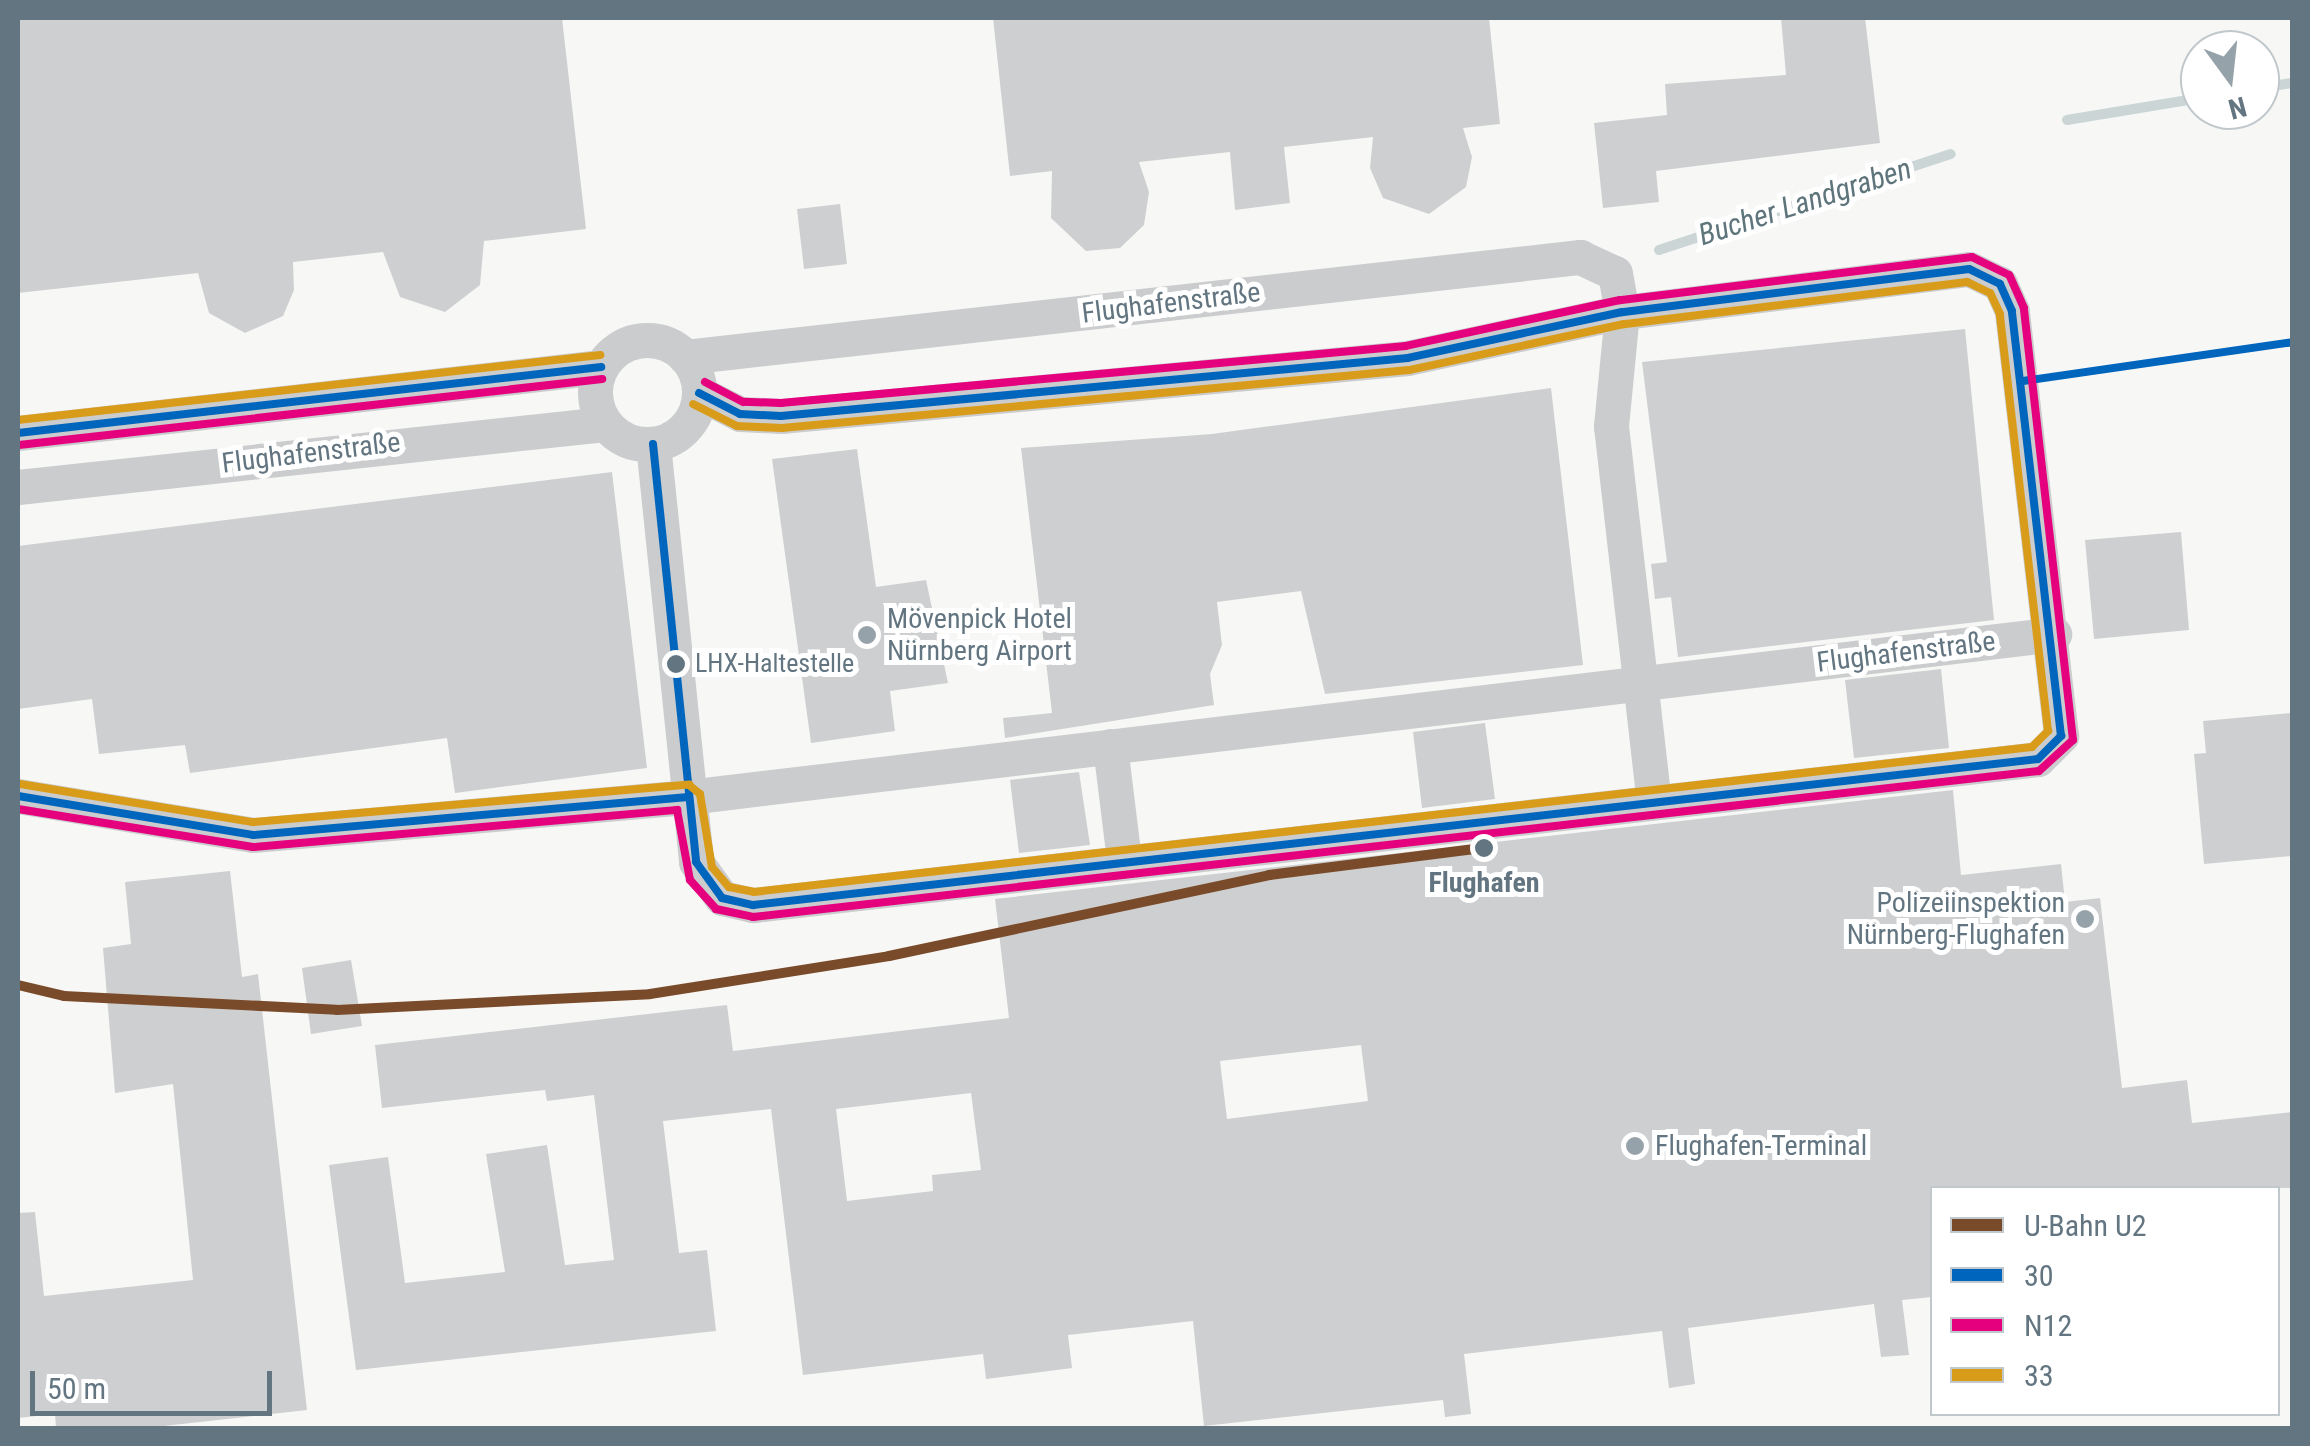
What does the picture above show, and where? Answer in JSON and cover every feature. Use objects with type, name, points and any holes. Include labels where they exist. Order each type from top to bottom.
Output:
[{"type":"street","name":"Flughafenstraße","points":[[18,433],[601,367],[620,348],[646,340],[685,357],[1580,257],[1615,273],[1622,312],[1612,426],[1654,802]]},
{"type":"street","points":[[685,357],[699,394],[690,422],[653,444],[688,796],[700,872],[722,898],[753,905],[2038,759],[2053,750],[2064,714],[2023,381],[2000,284],[1969,268],[1622,312],[1408,358],[781,416],[740,414],[699,394]]},
{"type":"street","points":[[601,367],[594,396],[605,424]]},
{"type":"street","name":"Flughafenstraße","points":[[18,487],[605,424],[626,440],[653,444]]},
{"type":"street","name":"Flughafenstraße","points":[[18,796],[253,835],[688,796],[2054,634]]},
{"type":"street","points":[[1110,746],[1124,860]]},
{"type":"building","points":[[18,18],[562,18],[586,229],[484,241],[480,285],[445,312],[400,297],[383,252],[293,262],[294,290],[283,316],[245,333],[209,313],[198,273],[18,293]]},
{"type":"building","points":[[993,18],[1489,18],[1500,124],[1463,128],[1472,157],[1466,187],[1429,214],[1383,198],[1370,168],[1373,137],[1284,147],[1290,203],[1235,210],[1230,152],[1139,162],[1149,192],[1144,225],[1120,248],[1086,251],[1051,218],[1052,171],[1010,176]]},
{"type":"building","points":[[1781,18],[1865,18],[1880,143],[1656,171],[1659,202],[1603,208],[1594,123],[1667,115],[1665,84],[1786,75]]},
{"type":"building","points":[[840,204],[847,264],[804,269],[797,209]]},
{"type":"building","points":[[1965,329],[1994,620],[1678,657],[1671,597],[1655,599],[1651,564],[1667,562],[1642,362]]},
{"type":"building","points":[[1551,388],[1583,665],[1325,694],[1301,591],[1217,602],[1222,645],[1210,674],[1214,705],[1005,738],[1003,718],[1052,713],[1021,448],[1212,434]]},
{"type":"building","name":"Mövenpick Hotel Nürnberg Airport","points":[[857,449],[876,587],[926,580],[948,683],[890,691],[895,731],[811,743],[772,459]]},
{"type":"building","points":[[612,472],[647,768],[455,793],[447,738],[190,773],[185,745],[99,754],[92,699],[18,709],[18,546]]},
{"type":"building","points":[[2181,532],[2189,630],[2094,639],[2085,540]]},
{"type":"building","points":[[1941,669],[1949,748],[1854,758],[1845,680]]},
{"type":"building","points":[[2292,713],[2292,856],[2204,864],[2194,754],[2206,753],[2203,721]]},
{"type":"building","points":[[1485,723],[1495,799],[1422,808],[1413,732]]},
{"type":"building","points":[[1079,772],[1090,845],[1019,853],[1010,780]]},
{"type":"building","name":"Flughafen-Terminal","points":[[1953,790],[1961,875],[2061,864],[2065,902],[2100,898],[2122,1088],[2187,1080],[2192,1123],[2292,1112],[2292,1188],[1930,1186],[1930,1297],[1902,1300],[1909,1355],[1881,1357],[1874,1304],[1688,1328],[1695,1384],[1669,1388],[1662,1331],[1464,1354],[1471,1414],[1445,1417],[1443,1400],[1204,1426],[1193,1321],[1068,1335],[1072,1368],[986,1379],[983,1354],[803,1375],[771,1109],[663,1121],[679,1253],[707,1250],[716,1331],[356,1370],[329,1165],[388,1157],[405,1283],[505,1272],[486,1154],[547,1145],[565,1265],[614,1260],[594,1095],[547,1101],[545,1090],[382,1108],[375,1045],[727,1005],[733,1051],[1009,1018],[995,899]],"holes":[[[1361,1045],[1368,1101],[1227,1119],[1220,1061]],[[971,1093],[981,1170],[932,1175],[933,1191],[847,1201],[836,1109]]]},
{"type":"building","points":[[230,871],[242,977],[258,974],[307,1410],[146,1428],[56,1428],[55,1414],[18,1418],[18,1213],[35,1212],[44,1296],[193,1280],[173,1084],[115,1093],[103,948],[131,944],[125,882]]},
{"type":"building","points":[[351,960],[362,1026],[311,1034],[302,968]]},
{"type":"waterway","name":"Bucher Landgraben","points":[[2280,85],[2292,83]]},
{"type":"waterway","name":"Bucher Landgraben","points":[[2067,120],[2180,101]]},
{"type":"waterway","name":"Bucher Landgraben","points":[[1659,250],[1951,154]]},
{"type":"metro line","name":"U2","points":[[18,985],[64,996],[337,1010],[650,994],[889,956],[1269,875],[1484,848]]},
{"type":"transit line","name":"N12","points":[[18,809],[253,847],[677,810],[690,880],[716,909],[753,917],[2039,771],[2073,740],[2024,308],[2009,275],[1972,257],[1620,300],[1406,346],[781,403],[743,402],[705,382]]},
{"type":"transit line","name":"30","points":[[653,444],[696,862],[722,898],[753,905],[2038,759],[2061,736],[2012,311],[2000,284],[1969,269],[1622,312],[1408,358],[781,416],[740,414],[699,393]]},
{"type":"transit line","name":"33","points":[[20,784],[253,822],[689,785],[700,794],[712,867],[729,887],[754,892],[2032,747],[2048,731],[2000,314],[1990,293],[1967,282],[1624,324],[1409,370],[782,428],[737,426],[693,404]]},
{"type":"transit line","name":"30","points":[[2023,381],[2292,342]]},
{"type":"transit line","name":"33","points":[[18,420],[600,355]]},
{"type":"transit line","name":"30","points":[[18,433],[601,367]]},
{"type":"transit line","name":"N12","points":[[19,445],[602,379]]},
{"type":"transit line","name":"30","points":[[18,796],[253,835],[688,797]]},
{"type":"place","name":"Mövenpick Hotel Nürnberg Airport","points":[[867,635]]},
{"type":"place","name":"LHX-Haltestelle","points":[[676,664]]},
{"type":"place","name":"Flughafen","points":[[1484,848]]},
{"type":"place","name":"Polizeiinspektion Nürnberg-Flughafen","points":[[2085,919]]},
{"type":"place","name":"Flughafen-Terminal","points":[[1635,1146]]}]
